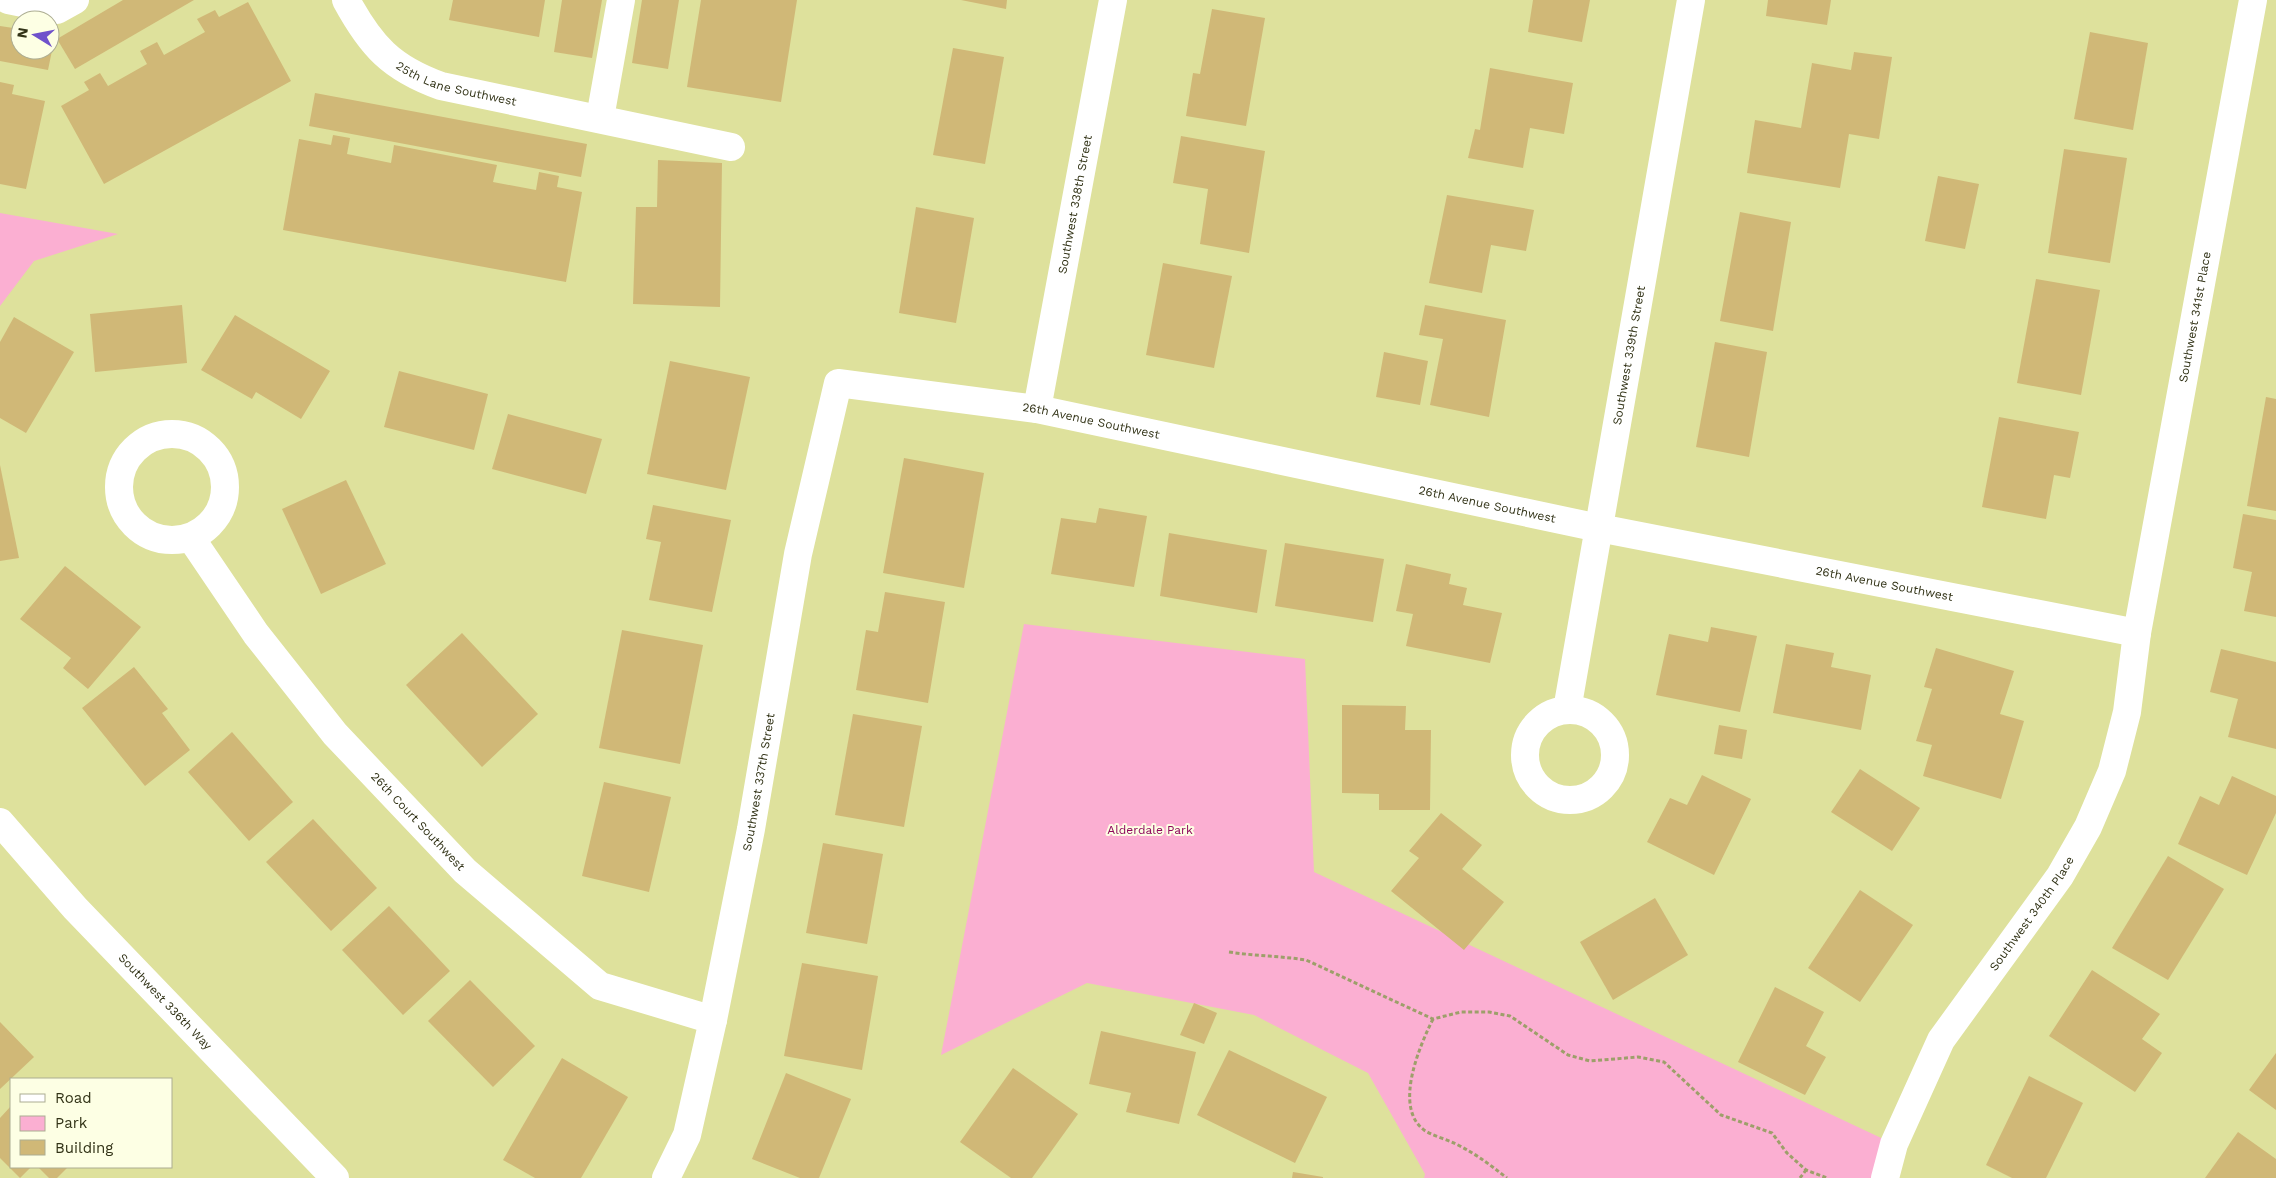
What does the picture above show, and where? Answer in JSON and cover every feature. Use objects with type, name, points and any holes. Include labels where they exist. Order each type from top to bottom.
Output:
[{"type":"street","points":[[8,0],[57,10],[75,0]]},
{"type":"street","name":"25th Lane Southwest","points":[[346,0],[380,51],[397,66],[416,77],[440,86],[731,146]]},
{"type":"street","points":[[600,118],[621,0]]},
{"type":"street","name":"Southwest 338th Street","points":[[1037,409],[1113,0]]},
{"type":"street","name":"Southwest 339th Street","points":[[1567,710],[1691,0]]},
{"type":"street","name":"Southwest 341st Place","points":[[2137,633],[2253,0]]},
{"type":"street","name":"26th Avenue Southwest","points":[[838,383],[1037,409],[1599,528],[2137,633]]},
{"type":"street","name":"Southwest 337th Street","points":[[666,1178],[687,1134],[713,1020],[751,829],[798,554],[838,383]]},
{"type":"street","name":"26th Court Southwest","points":[[191,538],[256,634],[335,734],[465,871],[600,986],[713,1020]]},
{"type":"street","name":"Southwest 340th Place","points":[[1885,1178],[1894,1144],[1941,1040],[2060,876],[2088,827],[2112,771],[2123,729],[2137,633]]},
{"type":"street","name":"Southwest 336th Way","points":[[0,822],[75,908],[335,1178]]},
{"type":"path","points":[[1229,952],[1306,960],[1433,1019],[1461,1012],[1490,1012],[1510,1016],[1568,1055],[1590,1061],[1638,1057],[1664,1062],[1721,1115],[1772,1133],[1787,1153],[1806,1170],[1827,1178]]},
{"type":"path","points":[[1433,1019],[1422,1041],[1410,1082],[1410,1110],[1423,1129],[1489,1162],[1506,1178]]},
{"type":"path","points":[[1800,1178],[1806,1170]]},
{"type":"green space","points":[[0,213],[118,234],[34,261],[0,306]]},
{"type":"green space","name":"Alderdale Park","points":[[1024,624],[1305,659],[1314,872],[1894,1144],[1885,1178],[1424,1178],[1425,1174],[1368,1073],[1254,1015],[1087,983],[941,1055]]},
{"type":"building","points":[[123,0],[194,0],[75,69],[60,44],[60,37]]},
{"type":"building","points":[[453,0],[545,0],[539,37],[449,20]]},
{"type":"building","points":[[562,0],[602,0],[592,58],[554,52]]},
{"type":"building","points":[[642,0],[679,0],[668,69],[632,63]]},
{"type":"building","points":[[701,0],[797,0],[781,102],[687,87]]},
{"type":"building","points":[[961,0],[1007,0],[1006,9]]},
{"type":"building","points":[[1533,0],[1590,0],[1582,42],[1528,32]]},
{"type":"building","points":[[1768,0],[1831,0],[1827,25],[1766,16]]},
{"type":"building","points":[[248,2],[291,81],[104,184],[61,106],[89,90],[84,82],[100,73],[108,86],[147,64],[140,51],[157,42],[164,55],[205,32],[197,19],[215,10],[219,17]]},
{"type":"building","points":[[1212,9],[1265,18],[1246,126],[1186,116],[1193,73],[1200,74]]},
{"type":"building","points":[[0,26],[10,28],[10,60],[50,60],[48,70],[0,61]]},
{"type":"building","points":[[2090,32],[2148,43],[2133,130],[2074,119]]},
{"type":"building","points":[[953,48],[1004,57],[985,164],[933,155]]},
{"type":"building","points":[[1854,52],[1892,57],[1879,139],[1849,134],[1840,188],[1747,173],[1755,120],[1801,128],[1812,63],[1851,70]]},
{"type":"building","points":[[1490,68],[1573,83],[1564,134],[1530,128],[1523,168],[1468,158],[1475,129],[1480,130]]},
{"type":"building","points":[[0,82],[14,85],[12,94],[45,101],[26,189],[0,184]]},
{"type":"building","points":[[315,93],[587,144],[581,177],[309,126]]},
{"type":"building","points":[[333,135],[350,138],[347,154],[391,163],[394,145],[497,165],[493,182],[536,190],[539,172],[559,176],[557,187],[582,192],[566,282],[283,230],[299,139],[331,145]]},
{"type":"building","points":[[1181,136],[1265,151],[1249,253],[1200,244],[1208,189],[1173,183]]},
{"type":"building","points":[[2064,149],[2127,158],[2110,263],[2048,253]]},
{"type":"building","points":[[658,160],[722,163],[720,307],[633,304],[636,207],[657,207]]},
{"type":"building","points":[[1938,176],[1979,184],[1965,249],[1925,241]]},
{"type":"building","points":[[1447,195],[1534,210],[1526,251],[1491,245],[1482,293],[1429,283]]},
{"type":"building","points":[[916,207],[974,218],[956,323],[899,313]]},
{"type":"building","points":[[1740,212],[1791,222],[1773,331],[1720,321]]},
{"type":"building","points":[[1163,263],[1232,276],[1214,368],[1146,355]]},
{"type":"building","points":[[2036,279],[2100,290],[2081,395],[2017,383]]},
{"type":"building","points":[[182,305],[187,363],[95,372],[90,314]]},
{"type":"building","points":[[1425,305],[1506,320],[1489,417],[1430,405],[1443,339],[1419,335]]},
{"type":"building","points":[[235,315],[330,371],[301,419],[256,392],[252,399],[201,370]]},
{"type":"building","points":[[14,317],[74,352],[26,433],[0,418],[0,342]]},
{"type":"building","points":[[1715,342],[1767,352],[1749,457],[1696,447]]},
{"type":"building","points":[[1384,352],[1428,361],[1420,405],[1376,397]]},
{"type":"building","points":[[670,361],[750,377],[726,490],[647,474]]},
{"type":"building","points":[[399,371],[488,394],[474,450],[384,427]]},
{"type":"building","points":[[2266,397],[2276,399],[2276,511],[2247,506]]},
{"type":"building","points":[[508,414],[602,439],[586,494],[492,469]]},
{"type":"building","points":[[1999,417],[2079,432],[2070,478],[2054,475],[2046,519],[1982,507]]},
{"type":"building","points":[[904,458],[984,473],[964,588],[883,573]]},
{"type":"building","points":[[0,465],[19,558],[0,561]]},
{"type":"building","points":[[346,480],[386,564],[321,594],[282,509]]},
{"type":"building","points":[[653,505],[731,520],[712,612],[649,600],[661,542],[646,539]]},
{"type":"building","points":[[1099,508],[1147,516],[1134,587],[1051,574],[1061,518],[1096,523]]},
{"type":"building","points":[[2243,514],[2276,520],[2276,617],[2244,611],[2252,572],[2233,568]]},
{"type":"building","points":[[1169,533],[1267,550],[1257,613],[1160,596]]},
{"type":"building","points":[[1285,543],[1384,559],[1373,622],[1275,606]]},
{"type":"building","points":[[1406,564],[1451,574],[1449,584],[1467,588],[1463,605],[1502,613],[1490,663],[1406,646],[1413,614],[1396,611]]},
{"type":"building","points":[[65,566],[141,627],[88,689],[63,668],[71,658],[20,619]]},
{"type":"building","points":[[885,592],[945,602],[928,703],[856,690],[866,630],[878,632]]},
{"type":"building","points":[[1711,627],[1757,636],[1740,712],[1656,695],[1669,634],[1708,642]]},
{"type":"building","points":[[622,630],[703,645],[680,764],[599,748]]},
{"type":"building","points":[[462,633],[538,714],[482,767],[406,685]]},
{"type":"building","points":[[1786,644],[1834,653],[1831,667],[1871,675],[1861,730],[1773,713]]},
{"type":"building","points":[[1936,648],[2014,671],[2000,714],[2024,721],[2001,799],[1923,776],[1932,745],[1916,741],[1932,689],[1924,687]]},
{"type":"building","points":[[2221,649],[2276,662],[2276,749],[2228,737],[2238,699],[2210,692]]},
{"type":"building","points":[[134,667],[168,709],[162,713],[190,750],[145,786],[82,708]]},
{"type":"building","points":[[1342,705],[1406,706],[1405,730],[1431,730],[1430,810],[1379,810],[1379,794],[1342,793]]},
{"type":"building","points":[[853,714],[922,726],[904,827],[835,815]]},
{"type":"building","points":[[1719,725],[1747,730],[1742,759],[1714,754]]},
{"type":"building","points":[[232,732],[293,802],[249,841],[188,772]]},
{"type":"building","points":[[1860,769],[1920,808],[1892,851],[1831,812]]},
{"type":"building","points":[[1702,775],[1751,799],[1714,875],[1647,842],[1670,798],[1687,805]]},
{"type":"building","points":[[2232,776],[2276,796],[2276,813],[2247,875],[2178,844],[2200,796],[2219,805]]},
{"type":"building","points":[[604,782],[671,797],[649,892],[582,876]]},
{"type":"building","points":[[1441,813],[1482,845],[1462,869],[1504,902],[1464,950],[1391,891],[1419,858],[1409,851]]},
{"type":"building","points":[[313,819],[377,888],[331,931],[266,862]]},
{"type":"building","points":[[823,843],[883,854],[867,944],[806,933]]},
{"type":"building","points":[[2168,856],[2224,889],[2168,980],[2112,948]]},
{"type":"building","points":[[1860,890],[1913,925],[1860,1002],[1808,968]]},
{"type":"building","points":[[1655,898],[1688,955],[1613,1000],[1580,942]]},
{"type":"building","points":[[389,906],[450,971],[403,1015],[342,950]]},
{"type":"building","points":[[802,963],[878,976],[862,1070],[784,1056]]},
{"type":"building","points":[[2092,970],[2160,1014],[2142,1039],[2162,1053],[2135,1092],[2049,1036]]},
{"type":"building","points":[[470,980],[535,1046],[493,1087],[428,1021]]},
{"type":"building","points":[[1775,987],[1824,1012],[1806,1046],[1826,1057],[1805,1095],[1738,1062]]},
{"type":"building","points":[[1194,1003],[1217,1013],[1204,1044],[1180,1035]]},
{"type":"building","points":[[0,1022],[34,1057],[0,1089]]},
{"type":"building","points":[[1101,1031],[1196,1052],[1179,1124],[1126,1112],[1131,1093],[1089,1084]]},
{"type":"building","points":[[1229,1050],[1327,1097],[1295,1163],[1197,1115]]},
{"type":"building","points":[[2276,1053],[2276,1110],[2249,1090]]},
{"type":"building","points":[[562,1058],[628,1097],[581,1178],[535,1178],[503,1160]]},
{"type":"building","points":[[1013,1068],[1078,1114],[1032,1178],[1011,1178],[960,1142]]},
{"type":"building","points":[[786,1073],[851,1099],[819,1178],[800,1178],[752,1159]]},
{"type":"building","points":[[2029,1076],[2083,1103],[2046,1178],[2012,1178],[1986,1165]]},
{"type":"building","points":[[10,1107],[10,1168],[0,1158],[0,1118]]},
{"type":"building","points":[[2238,1132],[2276,1159],[2276,1178],[2205,1178]]},
{"type":"building","points":[[10,1168],[30,1168],[20,1178]]},
{"type":"building","points":[[39,1168],[67,1168],[57,1178],[49,1178]]},
{"type":"building","points":[[1293,1172],[1323,1177],[1323,1178],[1292,1178]]}]
